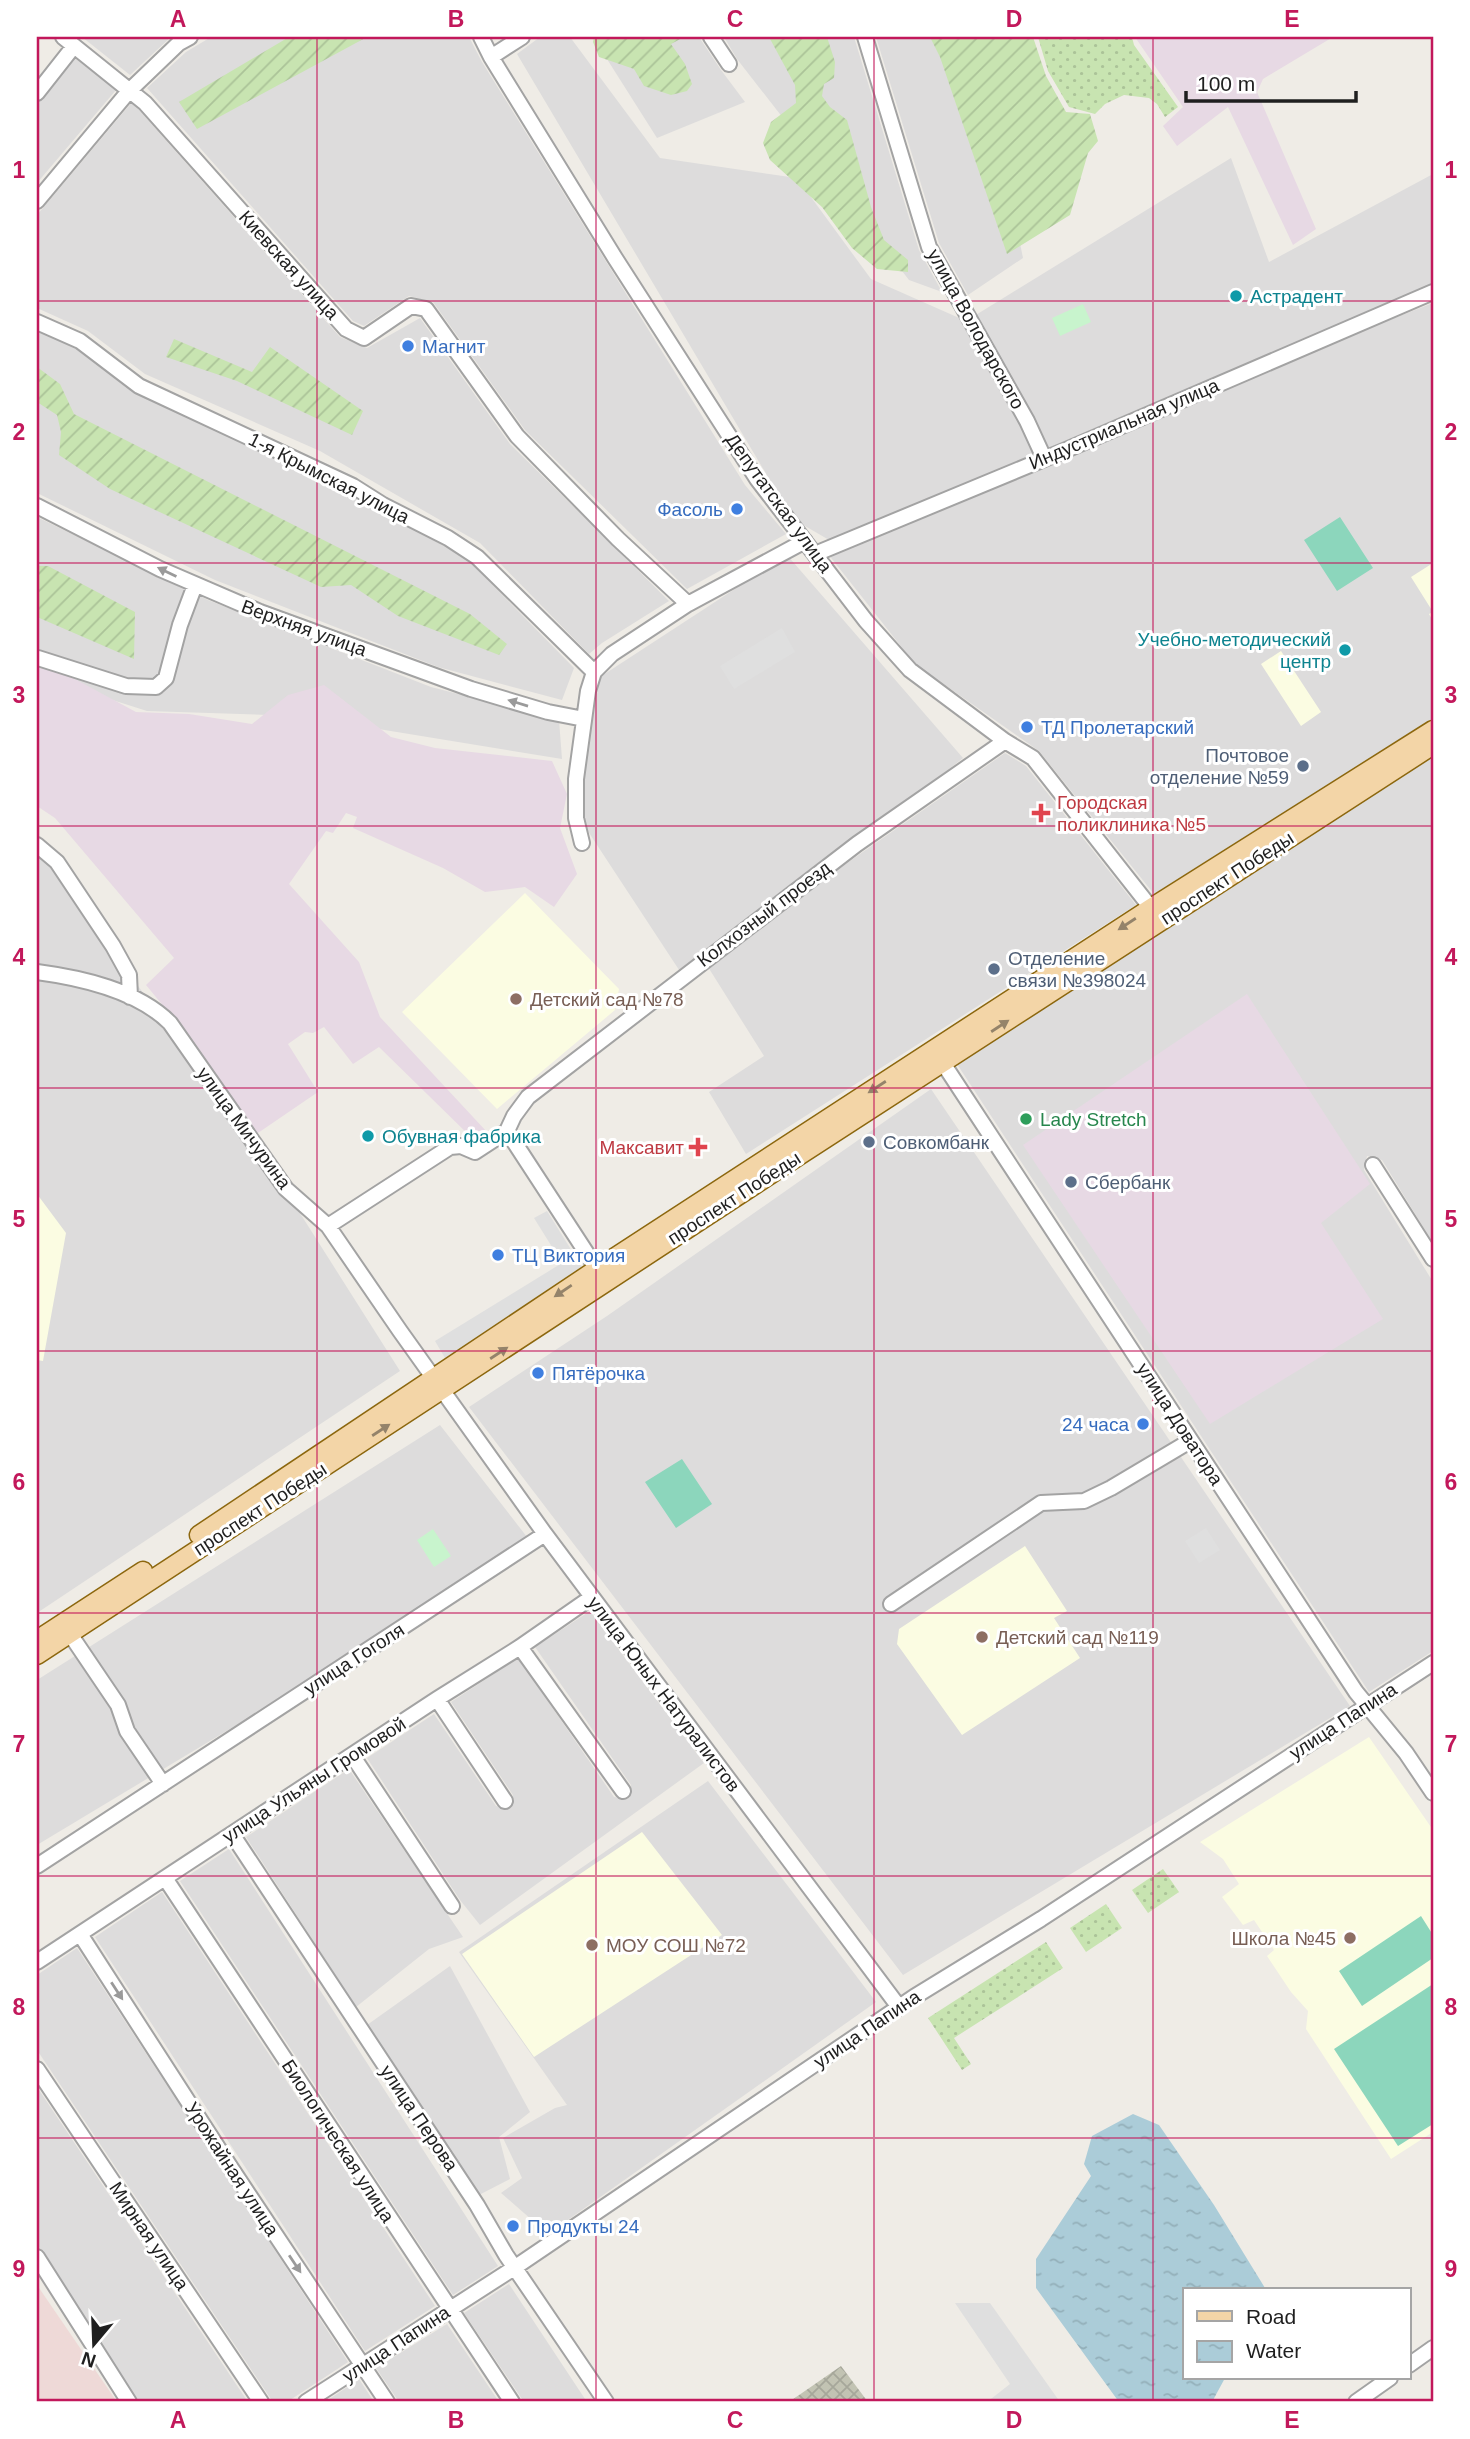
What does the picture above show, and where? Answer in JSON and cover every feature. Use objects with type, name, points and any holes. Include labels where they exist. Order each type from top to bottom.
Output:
[{"type":"main road","name":"проспект Победы","points":[[37,1640],[437,1384],[938,1057],[1151,908],[1433,730]]},
{"type":"main road","name":"проспект Победы","points":[[37,1655],[437,1384],[597,1269],[1433,745]]},
{"type":"street","points":[[37,201],[129,91],[190,37]]},
{"type":"street","name":"Депутатская улица","points":[[481,37],[615,258],[757,479],[866,621],[910,670],[1032,758],[1151,908]]},
{"type":"street","points":[[491,57],[522,37]]},
{"type":"street","points":[[711,37],[729,64]]},
{"type":"street","name":"улица Володарского","points":[[864,37],[929,247],[1027,421],[1044,458]]},
{"type":"street","points":[[37,93],[69,41]]},
{"type":"street","name":"Киевская улица","points":[[69,41],[145,103],[346,329],[365,338],[411,306],[426,309],[517,436],[618,539],[688,604]]},
{"type":"street","name":"Индустриальная улица","points":[[815,554],[1433,292]]},
{"type":"street","name":"1-я Крымская улица","points":[[37,322],[80,341],[139,386],[353,486],[383,505],[448,538],[477,557],[594,671]]},
{"type":"street","name":"Верхняя улица","points":[[37,506],[195,585],[260,612],[435,677],[548,712],[584,719]]},
{"type":"street","points":[[582,843],[576,818],[576,779],[594,671],[612,653],[688,604],[805,541]]},
{"type":"street","points":[[38,658],[126,686],[156,687],[162,683],[168,671],[180,625],[195,585]]},
{"type":"street","name":"Колхозный проезд","points":[[328,1226],[450,1147],[461,1146],[475,1152],[507,1131],[513,1116],[528,1097],[847,851],[1005,741]]},
{"type":"street","points":[[37,845],[57,862],[113,946],[129,975],[130,997]]},
{"type":"street","name":"улица Мичурина","points":[[37,972],[73,979],[130,997],[146,1004],[170,1023],[286,1189],[328,1226],[437,1384]]},
{"type":"street","name":"улица Доватора","points":[[938,1057],[1366,1706],[1406,1753],[1433,1793]]},
{"type":"street","points":[[507,1131],[597,1269]]},
{"type":"street","points":[[1373,1165],[1433,1259]]},
{"type":"street","name":"улица Юных Натуралистов","points":[[437,1384],[545,1534],[899,2007]]},
{"type":"street","points":[[891,1604],[1041,1503],[1084,1501],[1191,1441]]},
{"type":"street","name":"улица Гоголя","points":[[37,1866],[545,1534]]},
{"type":"street","name":"улица Ульяны Громовой","points":[[37,1962],[520,1647],[592,1597]]},
{"type":"street","points":[[70,1634],[118,1705],[127,1731],[163,1784]]},
{"type":"street","points":[[520,1647],[622,1791]]},
{"type":"street","name":"улица Папина","points":[[306,2402],[514,2269],[899,2007],[1041,1919],[1433,1663]]},
{"type":"street","points":[[437,1699],[505,1801]]},
{"type":"street","points":[[352,1755],[452,1906]]},
{"type":"street","name":"улица Перова","points":[[232,1834],[477,2205],[514,2269],[606,2402]]},
{"type":"street","name":"Биологическая улица","points":[[165,1878],[512,2402]]},
{"type":"street","name":"Урожайная улица","points":[[80,1934],[387,2402]]},
{"type":"street","name":"Мирная улица","points":[[37,2069],[261,2402]]},
{"type":"street","points":[[37,2257],[129,2402]]},
{"type":"street","points":[[1410,2364],[1433,2348]]},
{"type":"street","points":[[1356,2402],[1387,2380]]},
{"type":"shaded area","points":[[82,37],[171,37],[130,75]]},
{"type":"shaded area","points":[[211,37],[469,37],[745,485],[786,534],[687,589],[525,430],[433,302],[409,296],[364,326],[353,321],[147,88],[186,52]]},
{"type":"shaded area","points":[[540,37],[570,37],[660,158],[797,178],[871,279],[966,321],[1231,158],[1269,262],[1433,174],[1433,285],[836,544],[793,519],[517,54]]},
{"type":"shaded area","points":[[593,37],[699,37],[745,102],[657,138]]},
{"type":"shaded area","points":[[724,37],[854,37],[919,250],[942,292],[909,280],[737,59]]},
{"type":"shaded area","points":[[876,37],[978,37],[1023,258],[968,295],[939,243]]},
{"type":"shaded area","points":[[1135,37],[1333,37],[1263,79],[1257,92],[1316,229],[1293,245],[1228,107],[1177,146],[1163,126],[1183,107]]},
{"type":"shaded area","points":[[71,55],[116,90],[37,183],[37,98]]},
{"type":"shaded area","points":[[132,102],[340,337],[367,348],[420,318],[510,444],[669,601],[589,654],[480,543],[320,451],[145,374],[88,331],[37,308],[37,215]]},
{"type":"shaded area","points":[[1433,303],[1433,721],[1154,894],[1039,751],[915,664],[828,554],[1353,334]]},
{"type":"shaded area","points":[[37,331],[78,349],[136,392],[310,469],[468,560],[574,668],[562,700],[438,667],[215,580],[37,493]]},
{"type":"shaded area","points":[[37,517],[208,600],[431,687],[559,720],[562,759],[299,716],[147,711],[37,676]]},
{"type":"shaded area","points":[[787,555],[963,758],[685,979],[576,813],[600,677]]},
{"type":"shaded area","points":[[1433,563],[1433,612],[1411,577]]},
{"type":"shaded area","points":[[782,628],[795,652],[734,689],[720,666]]},
{"type":"shaded area","points":[[1281,651],[1321,712],[1301,726],[1261,664]]},
{"type":"shaded area","points":[[37,663],[60,671],[136,712],[189,714],[252,724],[288,695],[324,685],[391,737],[435,748],[552,761],[567,794],[560,828],[577,874],[554,907],[525,887],[485,892],[443,868],[353,828],[357,817],[346,813],[333,833],[326,831],[289,884],[359,962],[380,1017],[487,1132],[475,1141],[379,1047],[353,1064],[324,1027],[313,1033],[305,1032],[288,1044],[318,1092],[255,1135],[174,1019],[146,985],[174,958],[55,818],[37,806]]},
{"type":"shaded area","points":[[1433,751],[1433,1243],[1382,1160],[1367,1156],[1364,1170],[1433,1282],[1433,1651],[1369,1692],[953,1058]]},
{"type":"shaded area","points":[[1005,753],[1026,766],[1136,905],[746,1154],[709,1092],[764,1056],[708,967],[814,886]]},
{"type":"shaded area","points":[[37,848],[272,1169],[400,1371],[37,1613]]},
{"type":"shaded area","name":"Детский сад №78","points":[[525,893],[619,989],[615,1010],[497,1109],[402,1012]]},
{"type":"shaded area","points":[[1247,994],[1370,1184],[1321,1223],[1383,1319],[1210,1424],[1023,1145]]},
{"type":"shaded area","points":[[931,1089],[1350,1706],[903,1975],[469,1407],[607,1316]]},
{"type":"shaded area","points":[[37,1194],[66,1233],[43,1361],[37,1360]]},
{"type":"shaded area","points":[[547,1211],[585,1272],[445,1358],[435,1341],[562,1263],[534,1218]]},
{"type":"shaded area","points":[[440,1425],[534,1546],[37,1845],[37,1680]]},
{"type":"shaded area","points":[[1206,1528],[1220,1550],[1199,1563],[1185,1541]]},
{"type":"shaded area","name":"Детский сад №119","points":[[1025,1546],[1067,1611],[1054,1618],[1080,1658],[962,1735],[897,1644],[899,1629]]},
{"type":"shaded area","points":[[590,1611],[704,1763],[480,1925],[460,1900],[367,1758],[434,1714],[496,1806],[510,1809],[513,1795],[451,1702],[518,1658],[614,1797],[628,1799],[631,1785],[535,1647]]},
{"type":"shaded area","name":"Школа №45","points":[[1369,1737],[1433,1830],[1433,2132],[1391,2159],[1306,2029],[1308,2011],[1291,1992],[1267,1956],[1274,1950],[1254,1920],[1243,1925],[1222,1897],[1239,1884],[1223,1859],[1200,1842]]},
{"type":"shaded area","points":[[349,1769],[463,1937],[429,1949],[356,2007],[246,1837]]},
{"type":"shaded area","points":[[708,1781],[876,2002],[548,2234],[501,2193],[522,2178],[503,2138],[555,2108],[567,2105],[459,1952]]},
{"type":"shaded area","name":"МОУ СОШ №72","points":[[642,1832],[722,1935],[534,2057],[462,1954]]},
{"type":"shaded area","points":[[229,1849],[498,2266],[453,2295],[180,1881]]},
{"type":"shaded area","points":[[162,1892],[435,2306],[365,2351],[95,1937]]},
{"type":"shaded area","points":[[77,1948],[348,2362],[287,2402],[273,2402],[37,2050],[37,1975]]},
{"type":"shaded area","points":[[450,1966],[530,2112],[499,2137],[510,2179],[477,2196],[367,2025]]},
{"type":"shaded area","points":[[37,2087],[248,2402],[139,2402],[37,2244]]},
{"type":"shaded area","points":[[509,2284],[587,2402],[524,2402],[464,2313]]},
{"type":"shaded area","points":[[37,2285],[117,2402],[37,2402]]},
{"type":"shaded area","points":[[955,2303],[990,2303],[1060,2402],[987,2402],[1010,2384]]},
{"type":"shaded area","points":[[447,2324],[499,2402],[399,2402],[376,2368]]},
{"type":"shaded area","points":[[841,2366],[868,2402],[789,2402]]},
{"type":"shaded area","points":[[359,2379],[374,2402],[325,2402]]},
{"type":"green space","points":[[289,37],[367,37],[197,129],[179,102]]},
{"type":"green space","points":[[594,37],[684,37],[671,44],[685,64],[692,84],[687,91],[671,95],[644,86],[634,69],[599,57],[593,42]]},
{"type":"green space","points":[[769,37],[827,37],[835,62],[834,78],[824,84],[822,96],[830,107],[847,120],[871,207],[884,240],[908,260],[908,272],[877,269],[852,248],[822,207],[770,160],[763,143],[771,122],[796,103],[795,85]]},
{"type":"green space","points":[[930,37],[1033,37],[1046,76],[1066,112],[1090,114],[1098,141],[1088,153],[1070,215],[1007,254],[940,57]]},
{"type":"green space","points":[[1038,37],[1132,37],[1134,45],[1178,107],[1165,117],[1157,104],[1149,98],[1124,95],[1105,104],[1095,114],[1069,107],[1048,71]]},
{"type":"green space","points":[[1083,304],[1091,322],[1060,336],[1052,318]]},
{"type":"green space","points":[[174,339],[252,372],[270,347],[363,411],[352,435],[237,381],[166,357]]},
{"type":"green space","points":[[37,367],[60,384],[74,414],[470,614],[507,644],[499,655],[398,616],[351,585],[321,587],[110,489],[59,455],[61,432],[57,415],[37,402]]},
{"type":"green space","points":[[1340,517],[1373,568],[1337,591],[1304,540]]},
{"type":"green space","points":[[37,566],[48,566],[135,612],[134,659],[37,617]]},
{"type":"green space","points":[[682,1459],[712,1504],[676,1528],[645,1482]]},
{"type":"green space","points":[[433,1529],[451,1556],[434,1567],[417,1540]]},
{"type":"green space","points":[[1163,1869],[1179,1892],[1148,1913],[1132,1890]]},
{"type":"green space","points":[[1106,1904],[1122,1928],[1086,1952],[1070,1928]]},
{"type":"green space","points":[[1421,1916],[1433,1935],[1433,1958],[1362,2006],[1339,1971]]},
{"type":"green space","points":[[1046,1942],[1063,1968],[954,2038],[971,2064],[962,2070],[928,2018]]},
{"type":"green space","points":[[1433,1984],[1433,2124],[1398,2146],[1334,2049]]},
{"type":"water","points":[[1133,2114],[1159,2125],[1214,2205],[1265,2288],[1183,2288],[1183,2380],[1224,2380],[1212,2402],[1119,2402],[1036,2288],[1036,2259],[1091,2176],[1084,2164],[1092,2136]]},
{"type":"place","name":"Астрадент","points":[[1236,296]]},
{"type":"place","name":"Магнит","points":[[408,346]]},
{"type":"place","name":"Фасоль","points":[[737,509]]},
{"type":"place","name":"Учебно-методический центр","points":[[1345,650]]},
{"type":"place","name":"ТД Пролетарский","points":[[1027,727]]},
{"type":"place","name":"Почтовое отделение №59","points":[[1303,766]]},
{"type":"place","name":"Городская поликлиника №5","points":[[1041,813]]},
{"type":"place","name":"Отделение связи №398024","points":[[994,969]]},
{"type":"place","name":"Детский сад №78","points":[[516,999]]},
{"type":"place","name":"Lady Stretch","points":[[1026,1119]]},
{"type":"place","name":"Обувная фабрика","points":[[368,1136]]},
{"type":"place","name":"Совкомбанк","points":[[869,1142]]},
{"type":"place","name":"Максавит","points":[[698,1147]]},
{"type":"place","name":"Сбербанк","points":[[1071,1182]]},
{"type":"place","name":"ТЦ Виктория","points":[[498,1255]]},
{"type":"place","name":"Пятёрочка","points":[[538,1373]]},
{"type":"place","name":"24 часа","points":[[1143,1424]]},
{"type":"place","name":"Детский сад №119","points":[[982,1637]]},
{"type":"place","name":"Школа №45","points":[[1350,1938]]},
{"type":"place","name":"МОУ СОШ №72","points":[[592,1945]]},
{"type":"place","name":"Продукты 24","points":[[513,2226]]}]
